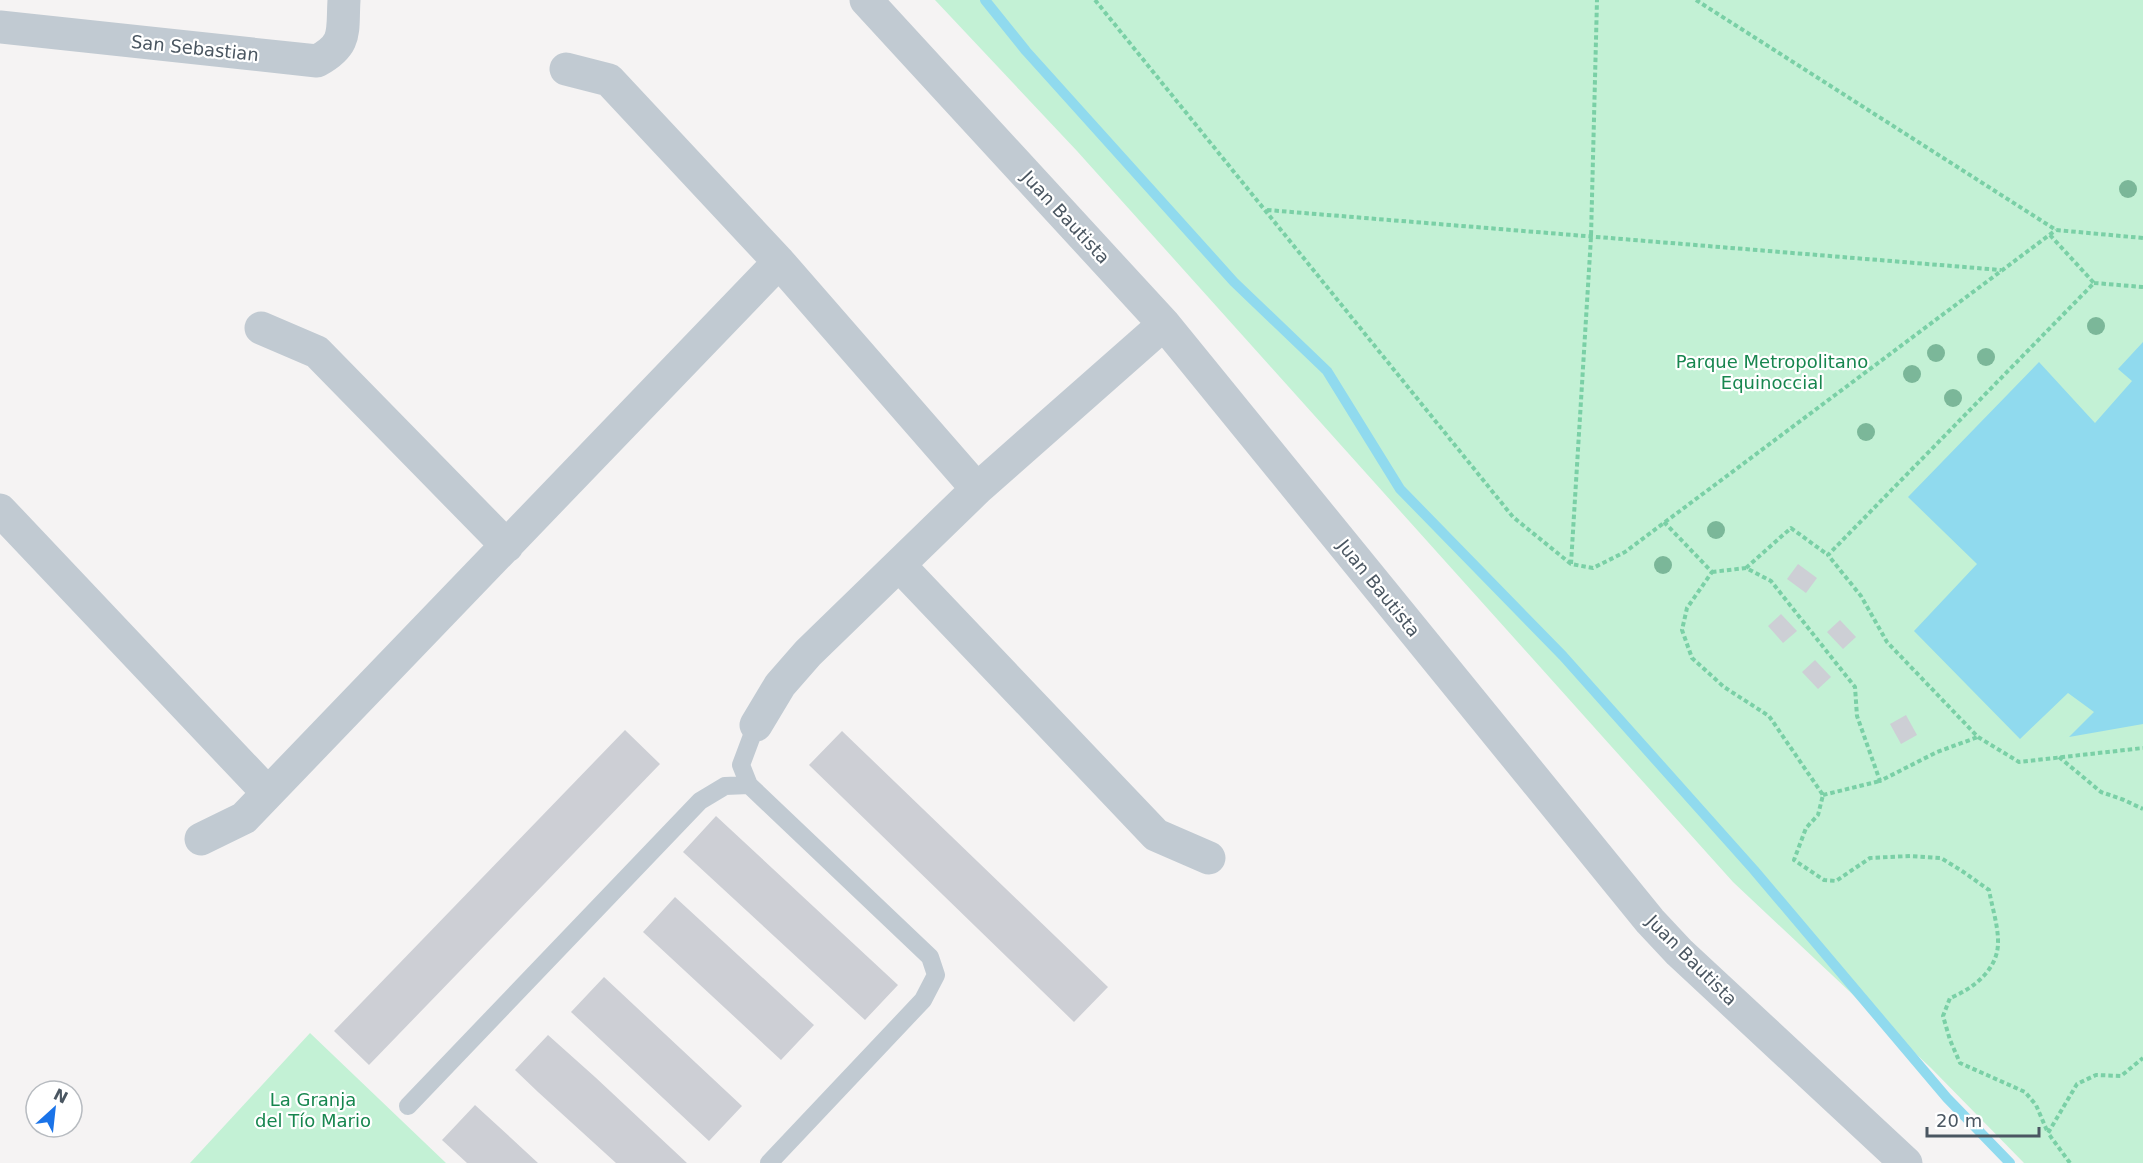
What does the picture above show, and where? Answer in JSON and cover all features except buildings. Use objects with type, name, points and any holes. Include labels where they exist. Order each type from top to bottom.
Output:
[{"type":"street","name":"San Sebastian","points":[[0,27],[317,61],[332,53],[342,39],[344,0]]},
{"type":"street","name":"Juan Bautista","points":[[866,0],[1164,324],[1650,921],[1688,960],[1906,1163]]},
{"type":"street","points":[[566,69],[609,80],[779,262],[977,489]]},
{"type":"street","points":[[201,838],[244,818],[779,262]]},
{"type":"street","points":[[756,725],[780,685],[808,653],[977,489],[1164,324]]},
{"type":"street","points":[[261,328],[317,352],[507,546]]},
{"type":"street","points":[[0,510],[267,792]]},
{"type":"street","points":[[899,565],[1156,835],[1209,858]]},
{"type":"lane","points":[[756,725],[741,765],[748,785],[930,957],[936,975],[923,1000],[769,1163]]},
{"type":"lane","points":[[408,1106],[700,801],[725,786],[748,785]]},
{"type":"path","points":[[1095,0],[1513,517],[1571,564],[1593,568],[1625,552],[2056,230]]},
{"type":"path","points":[[1571,564],[1591,237],[1597,0]]},
{"type":"path","points":[[1696,0],[2056,230],[2143,238]]},
{"type":"path","points":[[1265,210],[2001,270]]},
{"type":"path","points":[[2050,235],[2094,283],[2143,286]]},
{"type":"path","points":[[1828,555],[2094,283]]},
{"type":"path","points":[[1664,522],[1712,573]]},
{"type":"path","points":[[2070,1163],[2048,1133],[2036,1104],[2025,1092],[1960,1063],[1950,1040],[1943,1016],[1950,998],[1969,990],[1984,976],[1996,959],[1998,942],[1989,890],[1941,858],[1870,858],[1836,881],[1824,880],[1794,860],[1806,828],[1818,815],[1823,795],[1769,716],[1724,687],[1692,658],[1682,630],[1688,608],[1712,573],[1746,568],[1791,528],[1828,555],[1861,596],[1887,642],[1978,736],[2019,762],[2143,748]]},
{"type":"path","points":[[1746,568],[1771,581],[1855,687],[1857,716],[1880,781]]},
{"type":"path","points":[[1823,795],[1880,781],[1937,752],[1978,736]]},
{"type":"path","points":[[2058,757],[2101,792],[2143,809]]},
{"type":"path","points":[[2048,1133],[2077,1084],[2096,1075],[2121,1076],[2143,1058]]},
{"type":"green space","name":"Parque Metropolitano Equinoccial","points":[[935,0],[2143,0],[2143,1163],[2024,1163],[1931,1068],[1733,882],[1077,151]]},
{"type":"green space","name":"La Granja del Tío Mario","points":[[310,1033],[446,1163],[190,1163]]},
{"type":"water","points":[[2143,342],[2143,724],[2069,737],[2094,712],[2068,693],[2020,739],[1914,631],[1977,564],[1908,497],[2039,362],[2095,423],[2132,381],[2118,369]]},
{"type":"waterway","points":[[985,0],[1026,51],[1234,282],[1327,371],[1400,489],[1563,656],[1754,870],[1947,1098],[2010,1163]]}]
